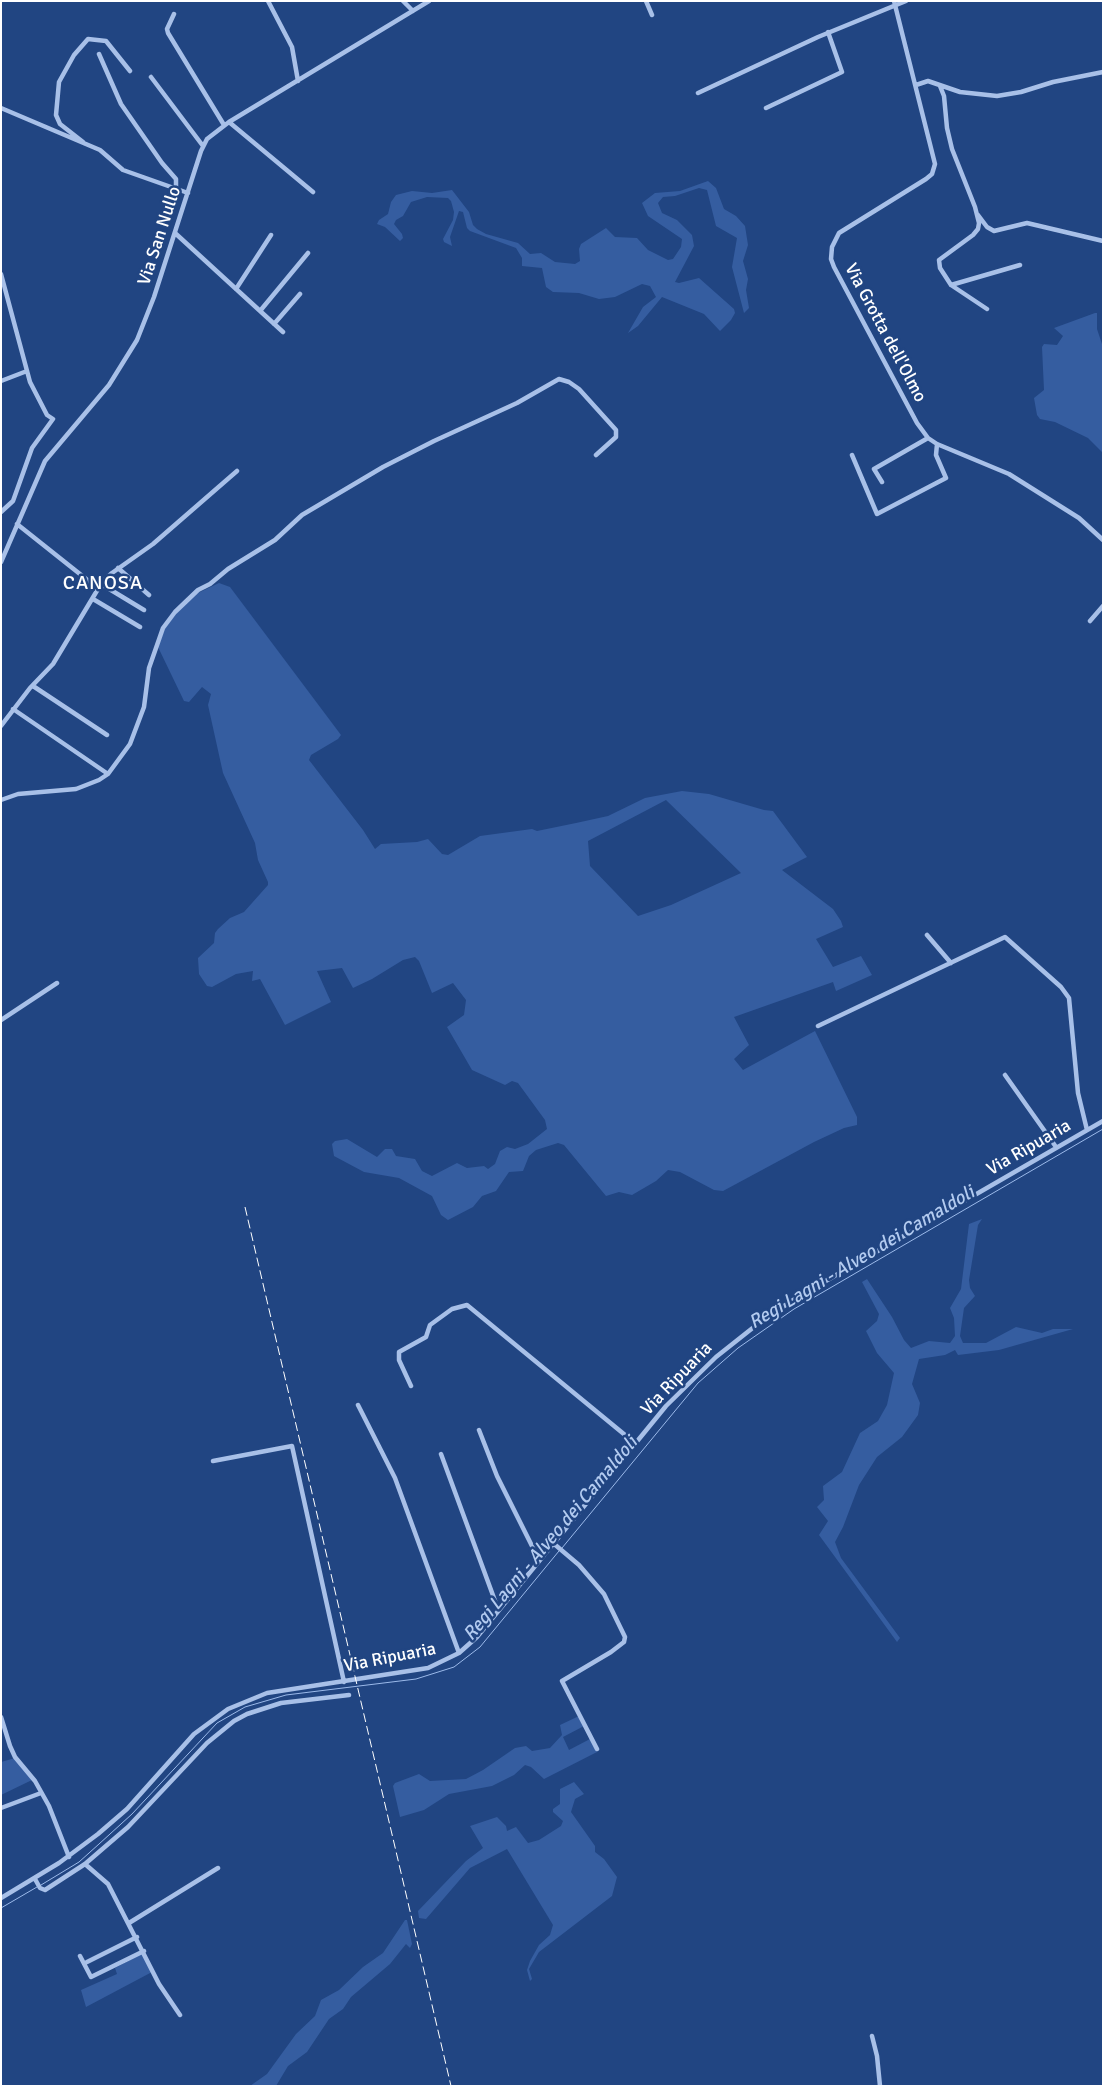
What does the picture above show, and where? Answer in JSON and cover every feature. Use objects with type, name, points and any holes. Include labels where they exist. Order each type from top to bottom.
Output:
[{"type":"street","points":[[268,1],[292,47],[298,81]]},
{"type":"street","points":[[403,1],[413,11]]},
{"type":"street","name":"Via San Nullo","points":[[1,562],[45,461],[108,385],[137,340],[154,297],[203,146],[215,131],[224,125],[429,1]]},
{"type":"street","points":[[646,1],[652,15]]},
{"type":"street","points":[[698,93],[828,32],[894,3],[906,1]]},
{"type":"street","name":"Via Grotta dell'Olmo","points":[[894,3],[935,158],[932,174],[843,229],[833,242],[831,259],[920,428],[928,438],[937,444],[1009,474],[1079,518],[1103,540]]},
{"type":"street","points":[[174,14],[167,29],[168,33],[224,125]]},
{"type":"street","points":[[766,108],[842,72],[828,32]]},
{"type":"street","points":[[84,144],[80,138],[60,124],[56,115],[59,82],[74,55],[88,39],[106,41],[130,71]]},
{"type":"street","points":[[99,54],[121,104],[162,163],[176,178],[176,189]]},
{"type":"street","points":[[916,85],[928,81],[960,92],[997,96],[1103,72]]},
{"type":"street","points":[[151,77],[203,146]]},
{"type":"street","points":[[940,86],[944,96],[947,128],[952,149],[977,214],[987,227],[994,231],[1027,223],[1103,241]]},
{"type":"street","points":[[1,108],[100,150],[123,170],[188,193]]},
{"type":"street","points":[[229,122],[313,192]]},
{"type":"street","points":[[977,214],[978,229],[939,260],[942,274],[951,285],[987,309]]},
{"type":"street","points":[[175,233],[282,332]]},
{"type":"street","points":[[236,289],[271,235]]},
{"type":"street","points":[[260,311],[308,253]]},
{"type":"street","points":[[951,285],[1020,265]]},
{"type":"street","points":[[1,274],[26,371],[47,415],[53,419],[32,448],[12,501],[1,512]]},
{"type":"street","points":[[274,324],[300,294]]},
{"type":"street","points":[[1,381],[26,371]]},
{"type":"street","points":[[1,800],[18,794],[76,789],[108,774],[130,744],[139,723],[144,707],[149,668],[166,622],[192,595],[242,560],[269,544],[302,515],[384,467],[434,441],[517,403],[559,379],[569,382],[579,389],[616,430],[616,437],[596,455]]},
{"type":"street","points":[[882,482],[874,469],[928,438]]},
{"type":"street","points":[[852,455],[877,514],[946,478],[936,455],[937,444]]},
{"type":"street","points":[[1,726],[13,709],[53,664],[102,584],[118,568],[153,544],[237,471]]},
{"type":"street","points":[[17,524],[95,586],[102,584],[144,610]]},
{"type":"street","points":[[118,568],[149,595]]},
{"type":"street","points":[[93,599],[140,627]]},
{"type":"street","points":[[1090,621],[1103,606]]},
{"type":"street","points":[[33,686],[107,735]]},
{"type":"street","points":[[13,709],[108,774]]},
{"type":"street","points":[[927,935],[951,963]]},
{"type":"street","points":[[818,1026],[1005,937],[1066,993],[1071,1005],[1078,1093],[1087,1130]]},
{"type":"street","points":[[1,1020],[57,983]]},
{"type":"street","points":[[1006,1075],[1056,1148]]},
{"type":"street","name":"Via Ripuaria","points":[[1,1898],[36,1881],[68,1857],[126,1809],[194,1734],[216,1716],[241,1702],[267,1692],[428,1668],[460,1653],[477,1637],[498,1609],[688,1382],[716,1357],[764,1318],[1103,1121]]},
{"type":"street","points":[[411,1386],[398,1357],[399,1352],[426,1337],[430,1325],[452,1308],[467,1305],[636,1444]]},
{"type":"street","points":[[358,1405],[395,1478],[460,1653]]},
{"type":"street","points":[[479,1430],[497,1476],[539,1560]]},
{"type":"street","points":[[213,1461],[292,1446],[344,1682]]},
{"type":"street","points":[[441,1454],[498,1609]]},
{"type":"street","points":[[554,1544],[579,1565],[604,1594],[625,1637],[624,1642],[611,1652],[562,1680],[597,1749]]},
{"type":"street","points":[[36,1881],[40,1888],[48,1888],[84,1864],[128,1827],[207,1743],[227,1726],[248,1714],[281,1703],[350,1695]]},
{"type":"street","points":[[1,1717],[15,1757],[41,1793],[68,1857]]},
{"type":"street","points":[[1,1808],[41,1793]]},
{"type":"street","points":[[84,1864],[108,1884],[137,1937],[159,1984],[180,2015]]},
{"type":"street","points":[[129,1923],[218,1868]]},
{"type":"street","points":[[87,1962],[137,1937]]},
{"type":"street","points":[[80,1956],[91,1977],[144,1951]]},
{"type":"street","points":[[872,2036],[877,2056],[880,2086]]},
{"type":"shaded area","points":[[708,181],[716,188],[724,209],[736,216],[745,226],[748,245],[743,261],[748,279],[746,290],[749,308],[744,313],[732,267],[737,238],[716,226],[707,190],[699,188],[675,196],[663,197],[658,203],[662,213],[677,220],[692,235],[694,246],[675,282],[679,283],[699,278],[734,309],[735,313],[731,320],[720,331],[704,314],[662,297],[638,326],[628,333],[643,307],[656,297],[650,286],[642,284],[615,297],[599,299],[579,293],[553,292],[546,287],[542,268],[522,266],[522,258],[516,248],[470,231],[467,228],[463,212],[459,211],[450,237],[452,246],[444,242],[443,239],[453,220],[454,212],[451,201],[448,198],[427,197],[411,202],[403,216],[396,220],[394,224],[402,234],[403,238],[400,241],[385,227],[377,224],[379,220],[388,214],[391,202],[396,195],[412,191],[432,193],[452,190],[469,212],[473,225],[477,229],[486,234],[518,243],[530,254],[541,253],[555,262],[575,264],[580,261],[579,249],[581,244],[606,228],[615,237],[637,238],[648,250],[668,260],[673,259],[681,247],[682,239],[648,216],[642,203],[655,193],[680,191]]},
{"type":"shaded area","points":[[1097,313],[1097,329],[1103,347],[1103,453],[1088,438],[1055,422],[1040,419],[1037,415],[1034,398],[1044,390],[1042,347],[1044,344],[1057,345],[1063,336],[1054,328]]},
{"type":"shaded area","points":[[219,583],[230,587],[341,735],[338,739],[311,755],[309,760],[363,830],[375,849],[381,844],[417,842],[428,839],[442,854],[448,855],[480,836],[532,829],[537,831],[608,816],[645,798],[682,791],[709,794],[773,811],[807,857],[782,870],[833,909],[841,921],[843,927],[816,939],[833,967],[861,956],[872,975],[836,991],[833,982],[734,1017],[749,1045],[734,1059],[743,1070],[815,1031],[857,1117],[857,1125],[844,1128],[814,1142],[723,1191],[714,1190],[680,1172],[668,1170],[656,1181],[632,1195],[619,1192],[606,1196],[564,1145],[558,1143],[536,1150],[529,1156],[523,1171],[509,1172],[496,1191],[482,1196],[473,1207],[448,1220],[441,1215],[432,1196],[399,1178],[364,1172],[334,1156],[332,1144],[335,1141],[347,1139],[377,1157],[385,1149],[392,1149],[396,1156],[415,1159],[422,1171],[432,1176],[457,1163],[467,1168],[484,1166],[488,1169],[495,1164],[500,1151],[507,1147],[515,1149],[528,1144],[547,1129],[545,1120],[518,1083],[512,1081],[505,1085],[472,1070],[447,1027],[464,1015],[466,1000],[453,983],[432,993],[419,961],[415,957],[403,960],[353,988],[342,968],[317,971],[331,1002],[285,1025],[260,979],[252,981],[253,971],[236,974],[212,987],[207,986],[199,974],[198,958],[214,943],[215,933],[218,929],[230,918],[244,912],[268,885],[268,882],[258,860],[255,843],[223,773],[208,705],[211,694],[202,687],[189,702],[184,701],[158,647],[165,628],[181,608],[198,593]],"holes":[[[666,800],[741,873],[671,905],[638,916],[590,866],[588,841]]]},
{"type":"shaded area","points":[[982,1219],[978,1225],[969,1280],[970,1288],[975,1296],[964,1308],[960,1336],[963,1343],[986,1343],[1016,1327],[1042,1333],[1053,1329],[1073,1329],[999,1350],[958,1355],[955,1350],[945,1355],[919,1359],[912,1384],[920,1403],[918,1415],[902,1437],[877,1457],[859,1485],[843,1527],[835,1542],[841,1558],[900,1638],[897,1642],[819,1535],[828,1521],[817,1507],[824,1500],[823,1486],[842,1472],[860,1433],[878,1421],[887,1405],[894,1373],[877,1353],[866,1331],[877,1321],[879,1314],[862,1282],[867,1279],[892,1317],[904,1340],[911,1348],[929,1341],[950,1343],[955,1336],[954,1318],[950,1308],[961,1289],[969,1224]]},
{"type":"shaded area","points":[[579,1716],[584,1726],[563,1737],[569,1750],[590,1739],[597,1752],[544,1779],[531,1767],[525,1765],[514,1775],[492,1786],[449,1794],[424,1810],[400,1817],[393,1786],[395,1783],[419,1774],[430,1781],[466,1779],[515,1748],[526,1746],[532,1751],[550,1748],[562,1735],[560,1725]]},
{"type":"shaded area","points":[[15,1758],[32,1780],[1,1795],[1,1762]]},
{"type":"shaded area","points":[[574,1782],[584,1794],[575,1799],[571,1812],[595,1846],[595,1852],[604,1859],[617,1877],[612,1896],[539,1952],[529,1969],[532,1979],[530,1981],[527,1970],[530,1961],[539,1945],[550,1935],[553,1925],[507,1849],[470,1868],[426,1919],[419,1918],[418,1911],[466,1861],[483,1848],[470,1826],[497,1817],[506,1826],[507,1831],[516,1827],[528,1843],[539,1840],[561,1826],[563,1821],[553,1812],[553,1809],[560,1804],[560,1789]]},
{"type":"shaded area","points":[[405,1920],[407,1920],[412,1944],[410,1948],[406,1944],[390,1964],[351,1997],[343,2009],[329,2019],[307,2052],[288,2066],[276,2086],[250,2086],[267,2074],[296,2034],[315,2016],[321,2000],[339,1990],[363,1967],[383,1953]]},
{"type":"shaded area","points":[[143,1953],[152,1972],[86,2007],[81,1990],[117,1974],[115,1968]]},
{"type":"waterway","name":"Regi Lagni - Alveo dei Camaldoli","points":[[562,1548],[698,1383],[738,1348],[794,1309],[1103,1129]]},
{"type":"waterway","name":"Regi Lagni - Alveo dei Camaldoli","points":[[41,1885],[79,1862],[132,1814],[217,1723],[245,1707],[286,1695],[416,1679],[454,1667],[480,1647],[559,1551]]},
{"type":"waterway","name":"Regi Lagni - Alveo dei Camaldoli","points":[[1,1908],[37,1887]]},
{"type":"railway","points":[[245,1207],[451,2086]]},
{"type":"district","name":"CANOSA","points":[[103,584]]}]
